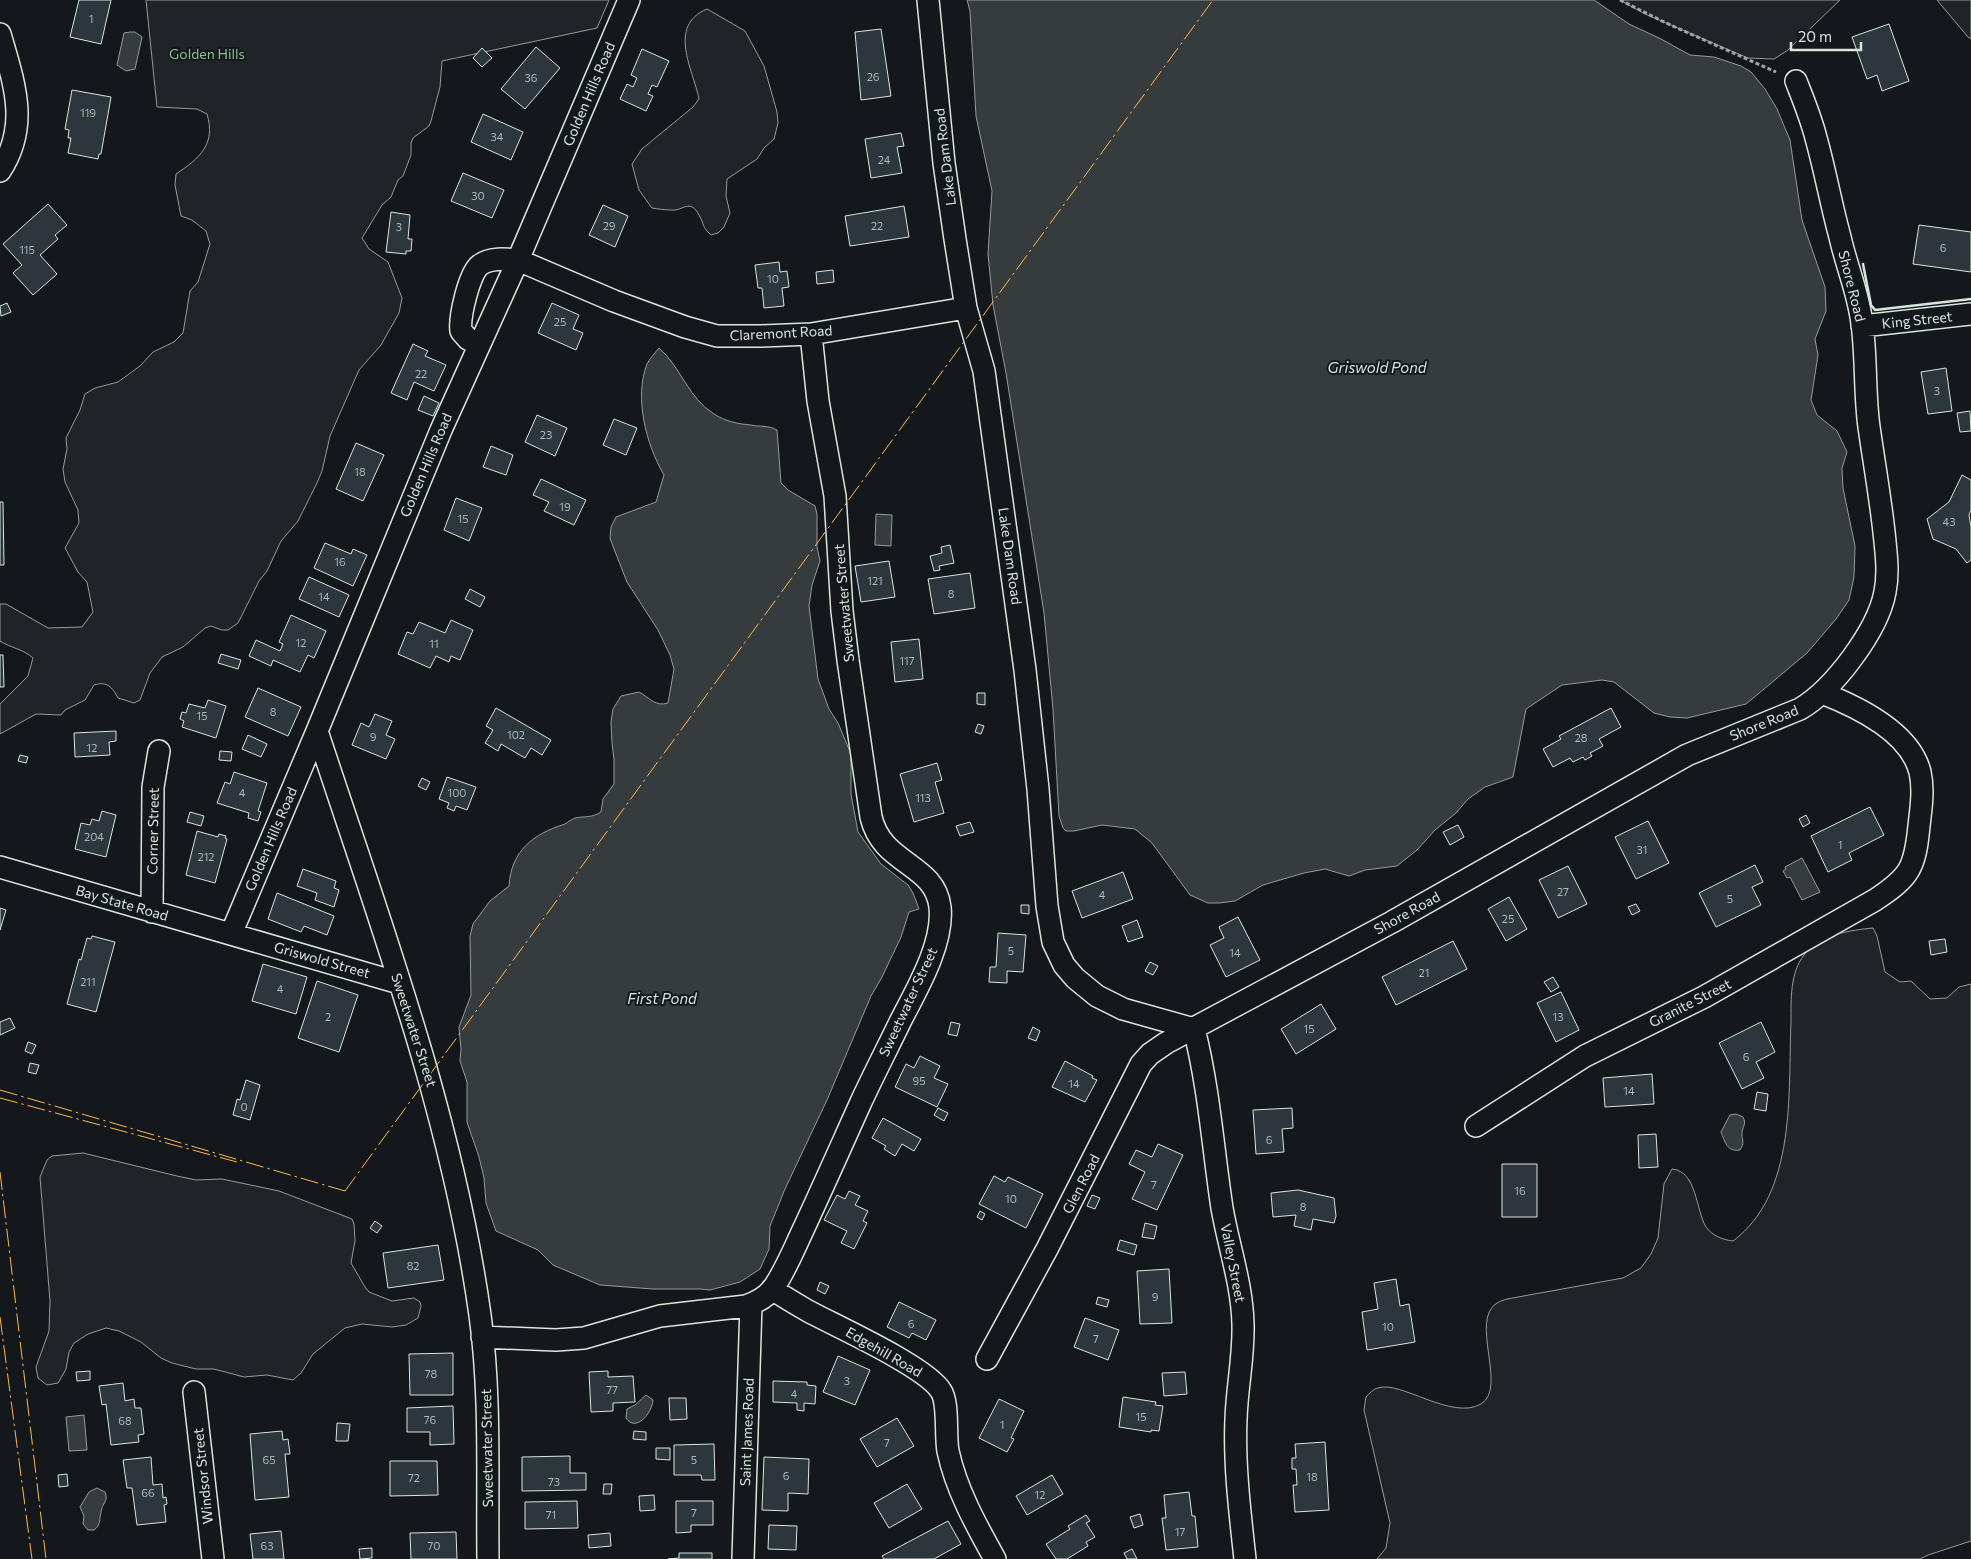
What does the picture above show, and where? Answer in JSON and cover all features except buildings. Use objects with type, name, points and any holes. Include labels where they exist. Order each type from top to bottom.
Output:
[{"type":"street","name":"Golden Hills Road","points":[[238,936],[317,731],[441,430],[518,260],[629,0]]},
{"type":"street","name":"Lake Dam Road","points":[[928,0],[944,163],[966,308],[984,371],[990,408],[1025,670],[1038,789],[1046,906],[1054,948],[1064,965],[1075,978],[1097,996],[1123,1009],[1194,1028]]},
{"type":"street","points":[[0,34],[17,100],[17,131],[14,143],[0,171]]},
{"type":"street","name":"Shore Road","points":[[1194,1028],[1392,922],[1687,755],[1800,709],[1822,692],[1854,654],[1871,628],[1880,610],[1886,584],[1887,562],[1882,511],[1868,418],[1862,326],[1816,138],[1796,81]]},
{"type":"street","points":[[479,345],[465,337],[461,327],[463,307],[474,276],[480,265],[488,261],[502,259],[518,260]]},
{"type":"street","name":"Claremont Road","points":[[518,260],[614,302],[717,336],[810,334],[966,308]]},
{"type":"street","name":"King Street","points":[[1862,326],[1971,314]]},
{"type":"street","name":"Sweetwater Street","points":[[482,1337],[556,1340],[584,1338],[660,1316],[751,1304],[759,1301],[772,1289],[786,1266],[869,1086],[921,980],[935,943],[940,902],[933,885],[921,873],[893,854],[885,846],[874,828],[871,817],[842,611],[835,496],[818,401],[810,334]]},
{"type":"street","name":"Granite Street","points":[[1476,1126],[1579,1059],[1712,992],[1874,900],[1903,879],[1915,856],[1921,810],[1922,787],[1920,771],[1914,756],[1899,737],[1883,725],[1822,692]]},
{"type":"street","name":"Sweetwater Street","points":[[317,731],[435,1097],[445,1134],[470,1252],[482,1337],[487,1436],[488,1559]]},
{"type":"street","name":"Corner Street","points":[[152,912],[153,787],[159,751]]},
{"type":"street","name":"Bay State Road","points":[[0,867],[238,936]]},
{"type":"street","name":"Griswold Street","points":[[238,936],[399,983]]},
{"type":"street","name":"Glen Road","points":[[987,1359],[1047,1250],[1141,1064],[1150,1054],[1166,1042],[1194,1028]]},
{"type":"street","name":"Valley Street","points":[[1194,1028],[1203,1063],[1225,1223],[1241,1294],[1243,1335],[1236,1414],[1236,1442],[1237,1486],[1245,1559]]},
{"type":"street","name":"Edgehill Road","points":[[772,1289],[805,1310],[913,1367],[940,1389],[944,1399],[946,1436],[953,1469],[960,1489],[995,1559]]},
{"type":"street","name":"Saint James Road","points":[[743,1559],[751,1304]]},
{"type":"street","name":"Windsor Street","points":[[194,1392],[213,1559]]},
{"type":"path","points":[[1620,0],[1666,23],[1796,81]]},
{"type":"green space","name":"Golden Hills","points":[[146,0],[609,0],[597,28],[442,61],[440,87],[429,126],[413,138],[411,155],[403,176],[398,180],[391,197],[382,205],[362,238],[369,249],[388,262],[402,298],[399,313],[381,345],[359,370],[330,436],[322,471],[317,483],[298,521],[281,541],[267,571],[259,581],[238,623],[228,630],[211,626],[205,628],[183,647],[162,657],[150,673],[140,700],[134,703],[118,698],[114,691],[106,684],[94,685],[85,700],[65,710],[61,715],[36,714],[0,734],[0,704],[28,676],[33,658],[0,641],[0,604],[6,604],[48,628],[82,627],[93,612],[87,582],[78,572],[65,548],[79,523],[78,510],[65,482],[63,469],[67,449],[66,438],[80,410],[85,394],[95,388],[118,382],[140,366],[153,352],[174,342],[183,333],[190,291],[198,282],[210,244],[206,231],[192,220],[181,216],[175,185],[176,174],[199,156],[204,149],[209,134],[207,114],[197,109],[157,107]]},
{"type":"green space","points":[[1620,0],[1840,0],[1788,50],[1774,59],[1748,58],[1645,14]]},
{"type":"green space","points":[[1937,0],[1971,0],[1971,39],[1968,37]]},
{"type":"green space","points":[[707,9],[745,31],[764,66],[777,112],[778,123],[774,139],[764,148],[757,159],[727,179],[726,196],[730,213],[724,227],[718,233],[711,235],[693,207],[689,206],[676,210],[652,208],[639,190],[632,164],[642,149],[693,107],[699,99],[688,62],[685,37],[688,26],[695,17]]},
{"type":"green space","points":[[1873,928],[1877,936],[1885,972],[1900,982],[1911,981],[1930,999],[1947,998],[1959,987],[1971,984],[1971,1541],[1920,1559],[1377,1559],[1386,1548],[1390,1523],[1364,1410],[1366,1397],[1376,1389],[1388,1387],[1456,1408],[1469,1408],[1481,1404],[1488,1396],[1491,1384],[1486,1324],[1489,1312],[1497,1303],[1507,1299],[1623,1278],[1641,1268],[1651,1254],[1658,1238],[1664,1184],[1672,1169],[1680,1171],[1691,1184],[1703,1220],[1711,1233],[1733,1241],[1754,1221],[1769,1196],[1779,1169],[1785,1140],[1788,1110],[1792,986],[1799,962],[1810,948],[1826,938],[1845,932]]},
{"type":"green space","points":[[83,1153],[196,1180],[222,1179],[279,1191],[352,1219],[355,1241],[351,1263],[365,1287],[369,1292],[392,1301],[414,1298],[420,1302],[421,1306],[418,1318],[406,1325],[392,1327],[362,1324],[345,1328],[313,1354],[301,1373],[293,1380],[267,1375],[244,1377],[214,1369],[196,1369],[172,1363],[161,1358],[141,1342],[119,1331],[106,1328],[88,1334],[74,1343],[69,1352],[66,1369],[58,1383],[47,1385],[38,1378],[36,1367],[49,1331],[50,1301],[40,1177],[47,1160],[52,1156]]},
{"type":"water","name":"Griswold Pond","points":[[967,0],[1594,0],[1629,24],[1690,55],[1714,57],[1741,66],[1751,72],[1765,89],[1777,109],[1790,140],[1802,220],[1825,287],[1826,311],[1815,339],[1818,355],[1811,400],[1817,415],[1837,431],[1847,452],[1842,468],[1843,488],[1855,546],[1854,577],[1849,600],[1836,619],[1807,653],[1746,704],[1687,718],[1670,717],[1654,713],[1614,682],[1602,680],[1562,685],[1526,709],[1513,777],[1485,787],[1468,799],[1417,850],[1397,866],[1365,870],[1349,876],[1325,869],[1304,873],[1263,885],[1235,901],[1208,903],[1190,895],[1152,843],[1135,829],[1102,825],[1066,831],[1059,816],[1053,709],[1044,613],[1006,373],[993,305],[988,254],[992,191],[976,116],[970,11]]},
{"type":"water","points":[[135,32],[142,37],[135,69],[126,71],[117,65],[124,33]]},
{"type":"water","name":"First Pond","points":[[659,348],[673,364],[698,400],[714,414],[731,422],[777,430],[781,483],[788,490],[815,506],[817,514],[817,547],[820,561],[812,585],[809,606],[818,679],[829,709],[838,723],[851,754],[851,794],[858,832],[881,864],[908,885],[919,909],[909,912],[901,937],[871,996],[827,1100],[785,1189],[770,1226],[769,1249],[760,1269],[740,1282],[710,1290],[653,1289],[600,1285],[553,1265],[538,1250],[496,1231],[486,1203],[484,1178],[479,1157],[467,1122],[467,1082],[460,1061],[459,1027],[471,995],[470,936],[473,924],[490,901],[509,886],[514,863],[519,854],[534,839],[575,818],[591,816],[601,812],[603,799],[614,784],[611,722],[613,709],[621,696],[639,692],[656,703],[668,703],[674,669],[670,655],[658,630],[627,582],[610,538],[611,527],[616,517],[656,502],[664,475],[647,435],[642,406],[643,377],[647,364]]},
{"type":"water","points":[[876,514],[892,515],[891,546],[875,545]]},
{"type":"water","points":[[1802,858],[1820,892],[1802,900],[1790,877],[1787,878],[1783,871],[1786,869],[1785,867]]},
{"type":"water","points":[[1736,1114],[1743,1117],[1745,1122],[1742,1131],[1743,1143],[1740,1150],[1729,1148],[1721,1132],[1730,1115]]},
{"type":"water","points":[[646,1395],[653,1400],[650,1410],[643,1420],[634,1423],[630,1422],[626,1418],[627,1409],[635,1405]]},
{"type":"water","points":[[84,1415],[87,1450],[69,1451],[66,1417]]},
{"type":"water","points":[[97,1488],[105,1492],[106,1500],[98,1526],[94,1530],[88,1530],[83,1524],[84,1516],[80,1507],[89,1492]]},
{"type":"wall","points":[[1863,264],[1871,305],[1875,310],[1971,299]]},
{"type":"power","points":[[345,1191],[1213,0]]},
{"type":"power","points":[[0,1090],[345,1191]]},
{"type":"power","points":[[0,1098],[237,1162]]},
{"type":"power","points":[[0,1172],[46,1559]]},
{"type":"power","points":[[0,1317],[32,1559]]}]
